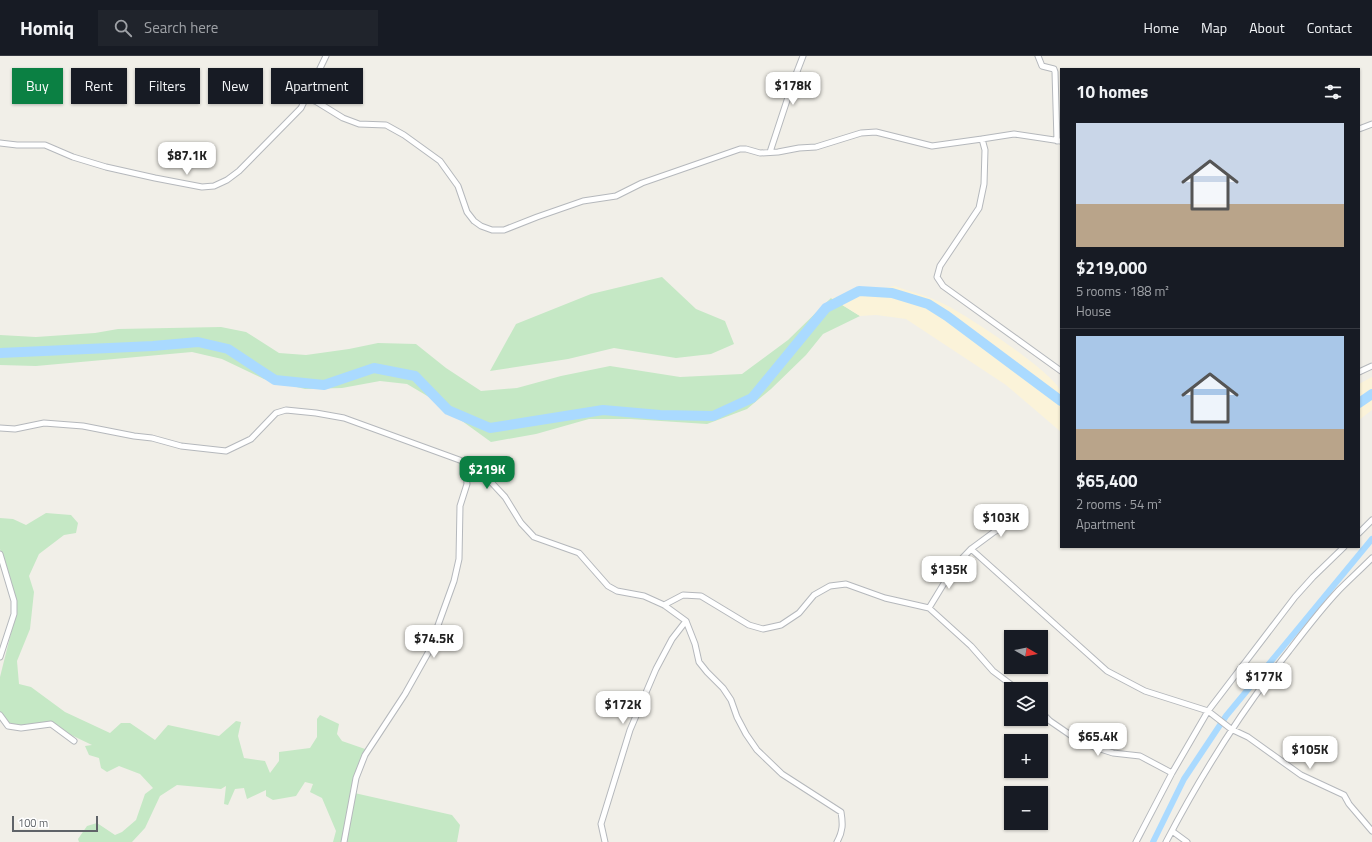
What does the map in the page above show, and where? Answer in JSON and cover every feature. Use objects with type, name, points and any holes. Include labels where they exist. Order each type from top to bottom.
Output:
[{"type":"street","points":[[320,68],[326,56]]},
{"type":"street","points":[[770,152],[791,87],[803,56]]},
{"type":"street","points":[[320,104],[343,118],[359,124],[386,125],[404,135],[440,161],[458,186],[467,212],[474,221],[481,226],[492,230],[504,230],[584,201],[616,196],[642,183],[740,149],[760,153],[770,152],[816,146],[861,133],[876,132],[932,146],[1014,134],[1059,141],[1055,72],[1054,69],[1042,66],[1038,56]]},
{"type":"street","points":[[0,143],[17,145],[45,145],[72,157],[106,167],[202,187],[214,186],[227,180],[239,171],[301,108],[303,104]]},
{"type":"street","points":[[1360,129],[1372,124]]},
{"type":"street","points":[[982,139],[985,150],[982,197],[979,208],[940,266],[938,277],[943,286],[1060,370]]},
{"type":"street","points":[[1360,372],[1372,366]]},
{"type":"street","points":[[0,428],[15,429],[44,423],[83,426],[152,438],[181,446],[226,451],[251,439],[276,413],[286,410],[344,418],[465,462],[479,469],[505,497],[521,523],[534,537],[579,553],[608,586],[617,591],[644,596],[664,605],[686,621],[695,644],[699,662],[706,672],[723,688],[731,700],[743,728],[757,750],[782,774],[841,812],[843,822],[842,833],[837,842]]},
{"type":"street","points":[[344,842],[356,778],[365,755],[405,694],[428,653],[454,581],[459,559],[460,506],[467,484],[465,462]]},
{"type":"street","points":[[929,608],[954,567],[971,549],[994,532],[1023,516]]},
{"type":"street","points":[[1360,532],[1372,520]]},
{"type":"street","points":[[1136,842],[1172,773],[1208,711],[1295,597],[1343,548]]},
{"type":"street","points":[[971,549],[1107,671],[1145,691],[1208,711],[1231,729],[1248,737],[1301,775],[1344,795],[1349,804],[1372,831]]},
{"type":"street","points":[[0,554],[14,601],[14,614],[0,657]]},
{"type":"street","points":[[1166,842],[1231,729],[1270,674],[1314,618],[1339,590],[1372,558]]},
{"type":"street","points":[[664,605],[683,595],[701,596],[749,625],[763,629],[781,625],[799,613],[814,595],[830,586],[846,584],[885,598],[929,608],[971,646],[993,671],[1008,682]]},
{"type":"street","points":[[605,842],[601,824],[630,730],[656,669],[672,639],[686,621]]},
{"type":"street","points":[[0,716],[8,726],[21,728],[51,724],[74,741]]},
{"type":"street","points":[[1048,719],[1082,743],[1113,752],[1140,756],[1172,773]]},
{"type":"street","points":[[1172,831],[1187,842]]},
{"type":"green space","points":[[662,277],[696,309],[725,321],[734,344],[711,354],[676,358],[614,348],[568,359],[490,371],[516,324],[591,294]]},
{"type":"green space","points":[[831,298],[860,316],[823,334],[806,355],[771,389],[747,409],[707,424],[630,419],[589,419],[536,434],[491,442],[429,397],[407,384],[380,381],[342,388],[305,389],[264,379],[222,359],[192,352],[36,366],[0,365],[0,335],[36,337],[95,333],[118,329],[221,327],[246,332],[279,353],[306,355],[378,343],[416,344],[446,368],[481,391],[517,388],[561,376],[610,366],[680,377],[742,374],[788,340]]},
{"type":"green space","points":[[46,513],[71,515],[78,523],[76,533],[64,535],[39,554],[29,576],[34,592],[30,629],[17,661],[19,684],[31,687],[65,712],[110,733],[121,723],[130,723],[155,740],[168,725],[219,736],[236,721],[241,722],[238,736],[244,758],[265,761],[270,773],[279,761],[279,752],[310,748],[317,737],[317,719],[320,715],[339,724],[337,734],[342,741],[365,749],[350,792],[452,815],[460,825],[457,842],[333,842],[336,831],[322,798],[310,792],[313,784],[305,782],[296,796],[273,800],[266,796],[266,790],[247,799],[244,788],[235,789],[228,805],[224,804],[226,786],[221,789],[177,785],[160,796],[145,828],[132,842],[79,842],[78,839],[87,826],[97,823],[115,835],[122,832],[136,820],[145,794],[153,788],[140,774],[119,766],[107,772],[101,768],[99,758],[89,755],[85,746],[92,745],[44,722],[27,726],[9,725],[0,714],[0,677],[17,609],[0,549],[0,518],[13,519],[26,525]]},
{"type":"sand","points":[[895,286],[932,299],[955,310],[989,331],[1027,358],[1055,383],[1060,390],[1060,431],[1006,385],[906,319],[876,315],[860,316],[831,298]]},
{"type":"sand","points":[[1372,377],[1372,410],[1360,419],[1360,383]]},
{"type":"waterway","points":[[0,353],[153,346],[198,342],[228,349],[275,380],[324,385],[374,368],[415,376],[448,410],[490,428],[603,410],[660,415],[713,416],[752,398],[826,308],[859,291],[892,293],[928,304],[947,316],[1060,400]]},
{"type":"waterway","points":[[1360,402],[1372,394]]},
{"type":"waterway","points":[[1153,842],[1184,779],[1226,716],[1372,539]]}]
